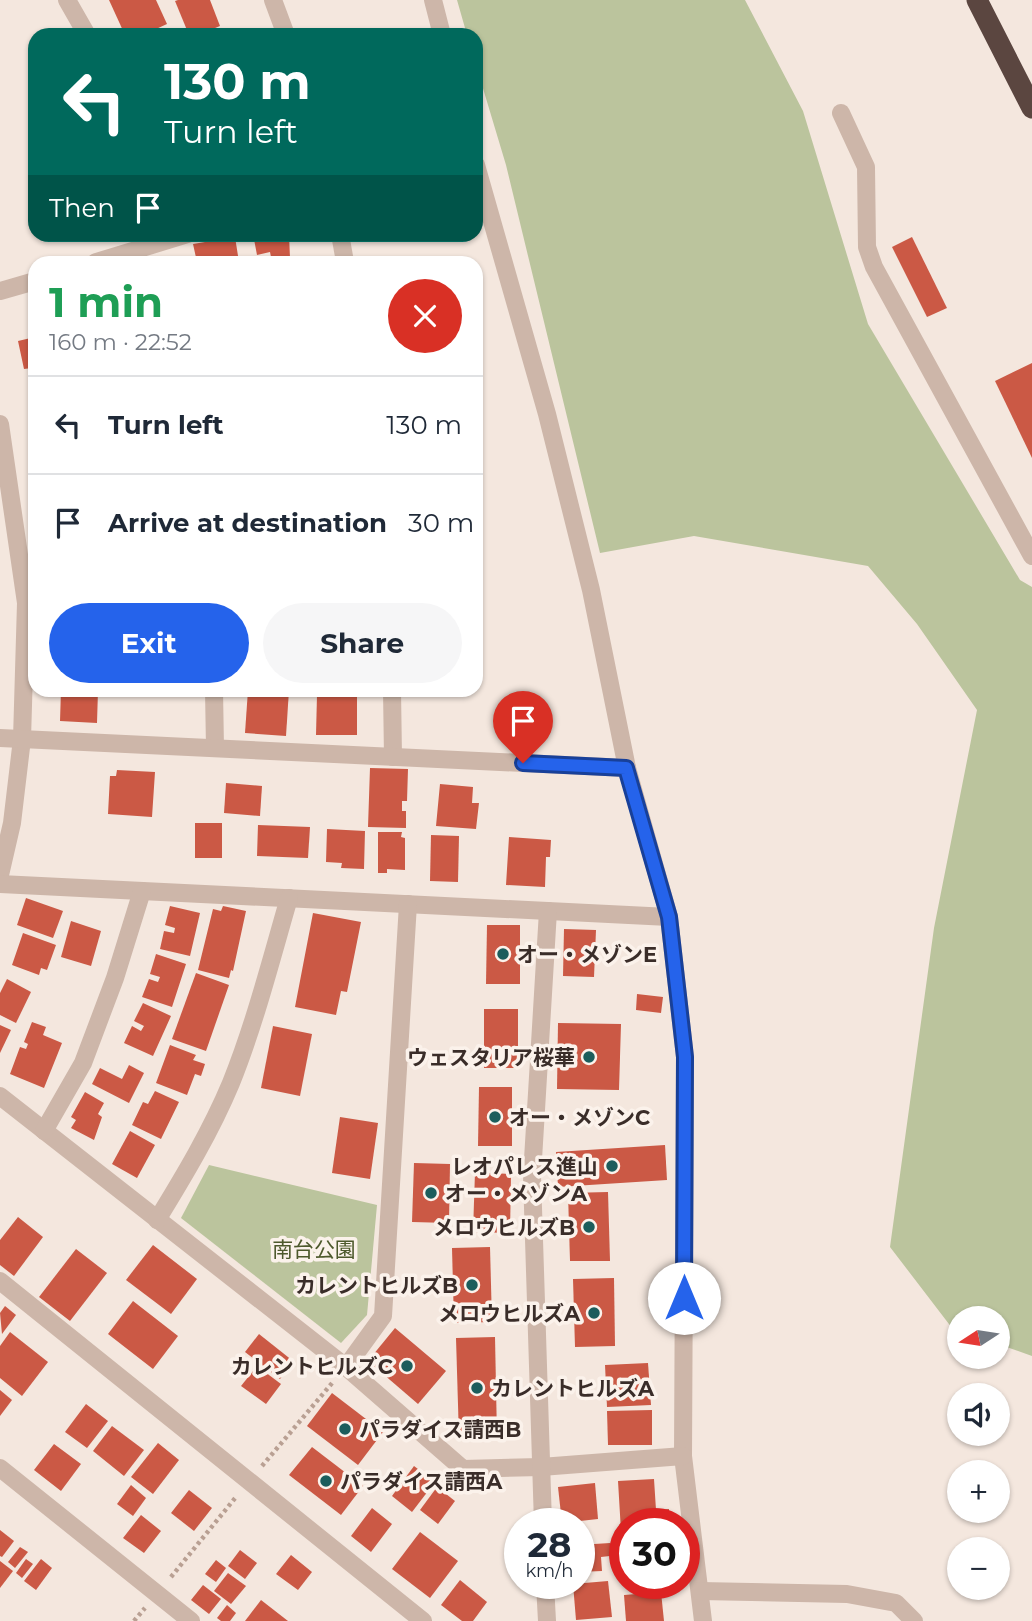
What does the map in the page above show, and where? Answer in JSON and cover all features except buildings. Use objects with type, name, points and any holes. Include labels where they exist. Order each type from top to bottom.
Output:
[{"type":"highway","points":[[980,6],[1032,108]]},
{"type":"street","points":[[67,0],[83,28]]},
{"type":"street","points":[[273,0],[283,28]]},
{"type":"street","points":[[433,0],[440,28]]},
{"type":"street","points":[[841,113],[866,167],[867,247],[874,267],[1032,556]]},
{"type":"street","points":[[483,190],[547,414],[591,590],[626,768],[669,917],[685,1057],[683,1456],[690,1508]]},
{"type":"street","points":[[112,256],[148,242]]},
{"type":"street","points":[[0,291],[28,283]]},
{"type":"street","points":[[0,424],[26,603],[22,739],[12,823],[0,874]]},
{"type":"street","points":[[214,697],[215,748]]},
{"type":"street","points":[[393,697],[393,757]]},
{"type":"street","points":[[0,738],[626,768]]},
{"type":"street","points":[[0,884],[669,917]]},
{"type":"street","points":[[44,1130],[83,1063],[115,978],[142,891]]},
{"type":"street","points":[[157,1220],[204,1140],[231,1083],[254,1020],[289,898]]},
{"type":"street","points":[[346,1367],[383,1316],[408,904]]},
{"type":"street","points":[[542,1508],[532,1176],[548,911]]},
{"type":"street","points":[[0,1096],[346,1367],[463,1469],[541,1467],[683,1456]]},
{"type":"street","points":[[0,1281],[423,1621]]},
{"type":"street","points":[[0,1468],[191,1621]]},
{"type":"street","points":[[703,1621],[700,1591],[847,1594],[896,1603],[914,1621]]},
{"type":"street","points":[[546,1599],[547,1621]]},
{"type":"green space","points":[[457,0],[745,0],[803,111],[868,324],[1020,580],[1032,587],[1032,1356],[1010,1348],[1010,1306],[947,1306],[947,1321],[890,1247],[934,928],[977,710],[917,624],[868,566],[694,536],[600,553],[506,165],[483,88],[483,28],[465,28]]},
{"type":"green space","name":"南台公園","points":[[209,1165],[377,1205],[367,1315],[341,1343],[181,1218]]},
{"type":"place","name":"オー・メゾンE","points":[[503,954]]},
{"type":"place","name":"ウェスタリア桜華","points":[[589,1057]]},
{"type":"place","name":"オー・メゾンC","points":[[495,1117]]},
{"type":"place","name":"レオパレス進山","points":[[612,1166]]},
{"type":"place","name":"オー・メゾンA","points":[[431,1193]]},
{"type":"place","name":"メロウヒルズB","points":[[589,1227]]},
{"type":"place","name":"カレントヒルズB","points":[[472,1285]]},
{"type":"place","name":"メロウヒルズA","points":[[594,1313]]},
{"type":"place","name":"カレントヒルズC","points":[[407,1366]]},
{"type":"place","name":"カレントヒルズA","points":[[477,1388]]},
{"type":"place","name":"パラダイス請西B","points":[[345,1429]]},
{"type":"place","name":"パラダイス請西A","points":[[326,1481]]},
{"type":"route","points":[[523,763],[626,768],[669,917],[685,1057],[684,1298]]}]
